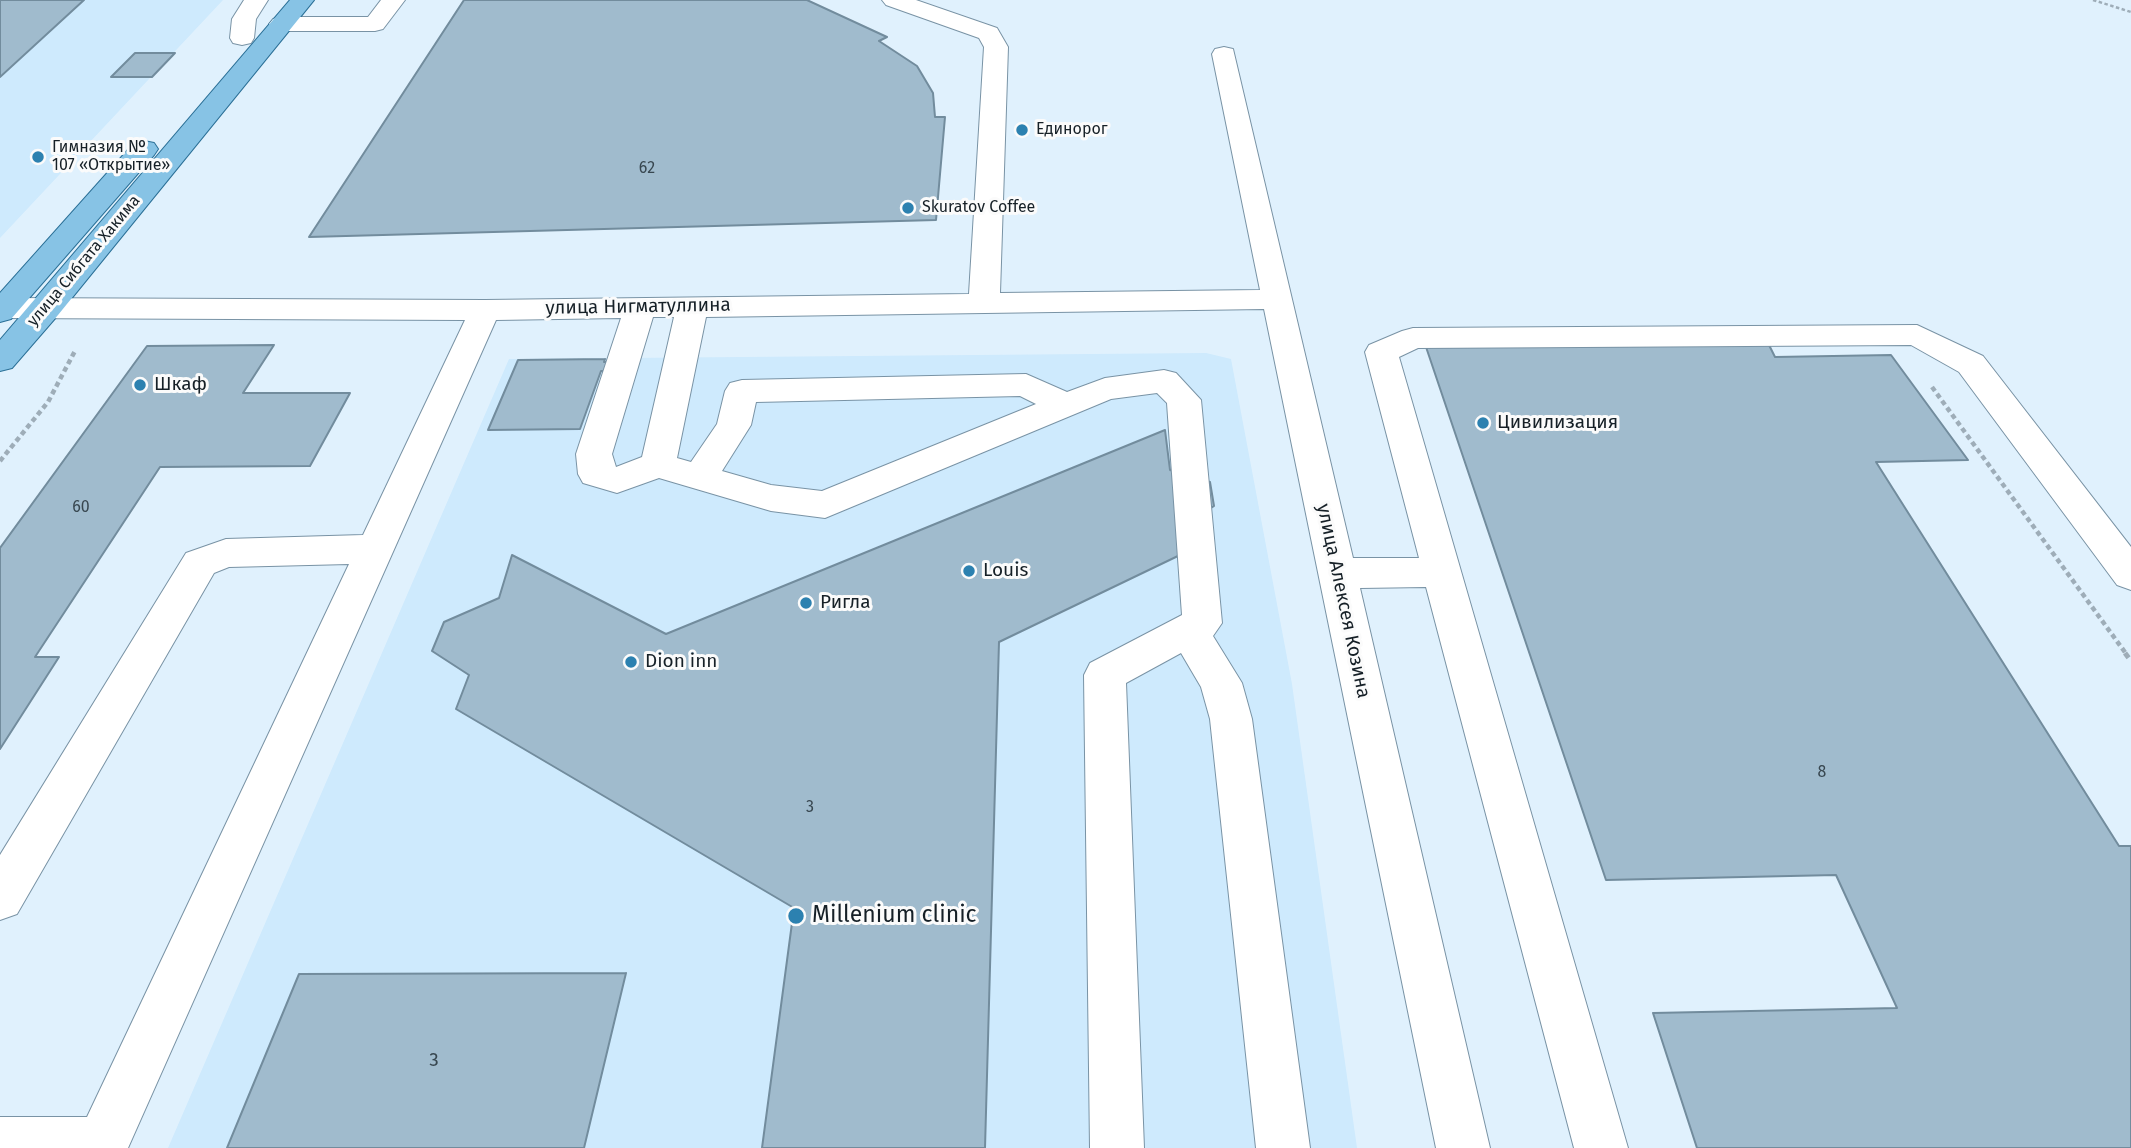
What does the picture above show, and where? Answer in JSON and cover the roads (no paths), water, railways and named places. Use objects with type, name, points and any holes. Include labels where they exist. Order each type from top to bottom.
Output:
[{"type":"main road","name":"улица Сибгата Хакима","points":[[1,309],[242,38],[278,12],[302,0]]},
{"type":"main road","name":"улица Сибгата Хакима","points":[[0,359],[47,308],[278,12]]},
{"type":"street","points":[[242,38],[244,19],[256,0]]},
{"type":"street","points":[[278,12],[375,24],[393,0]]},
{"type":"street","points":[[894,0],[989,33],[996,47],[984,303]]},
{"type":"street","name":"улица Алексея Козина","points":[[1224,54],[1463,1148]]},
{"type":"street","name":"улица Нигматуллина","points":[[1,309],[485,310],[1277,299]]},
{"type":"street","points":[[658,465],[692,306]]},
{"type":"street","points":[[640,308],[594,454],[596,474],[617,480],[658,465],[771,498],[825,505],[1105,389],[1164,381],[1184,400],[1202,623],[1105,675],[1117,1148]]},
{"type":"street","points":[[0,1144],[101,1146],[485,310]]},
{"type":"street","points":[[1601,1148],[1381,352],[1413,338],[1917,335],[1971,364],[2131,575]]},
{"type":"street","points":[[700,477],[733,425],[742,391],[864,386],[1026,385],[1066,406]]},
{"type":"street","points":[[0,898],[200,563],[226,553],[374,549]]},
{"type":"street","points":[[1337,573],[1441,572]]},
{"type":"street","points":[[1188,630],[1221,683],[1231,719],[1283,1148]]},
{"type":"place","name":"Единорог","points":[[1022,130]]},
{"type":"place","name":"Гимназия № 107 «Открытие»","points":[[38,157]]},
{"type":"place","name":"Skuratov Coffee","points":[[908,208]]},
{"type":"place","name":"Шкаф","points":[[140,385]]},
{"type":"place","name":"Цивилизация","points":[[1483,423]]},
{"type":"place","name":"Louis","points":[[969,571]]},
{"type":"place","name":"Ригла","points":[[806,603]]},
{"type":"place","name":"Dion inn","points":[[631,662]]},
{"type":"place","name":"Millenium clinic","points":[[796,916]]}]
